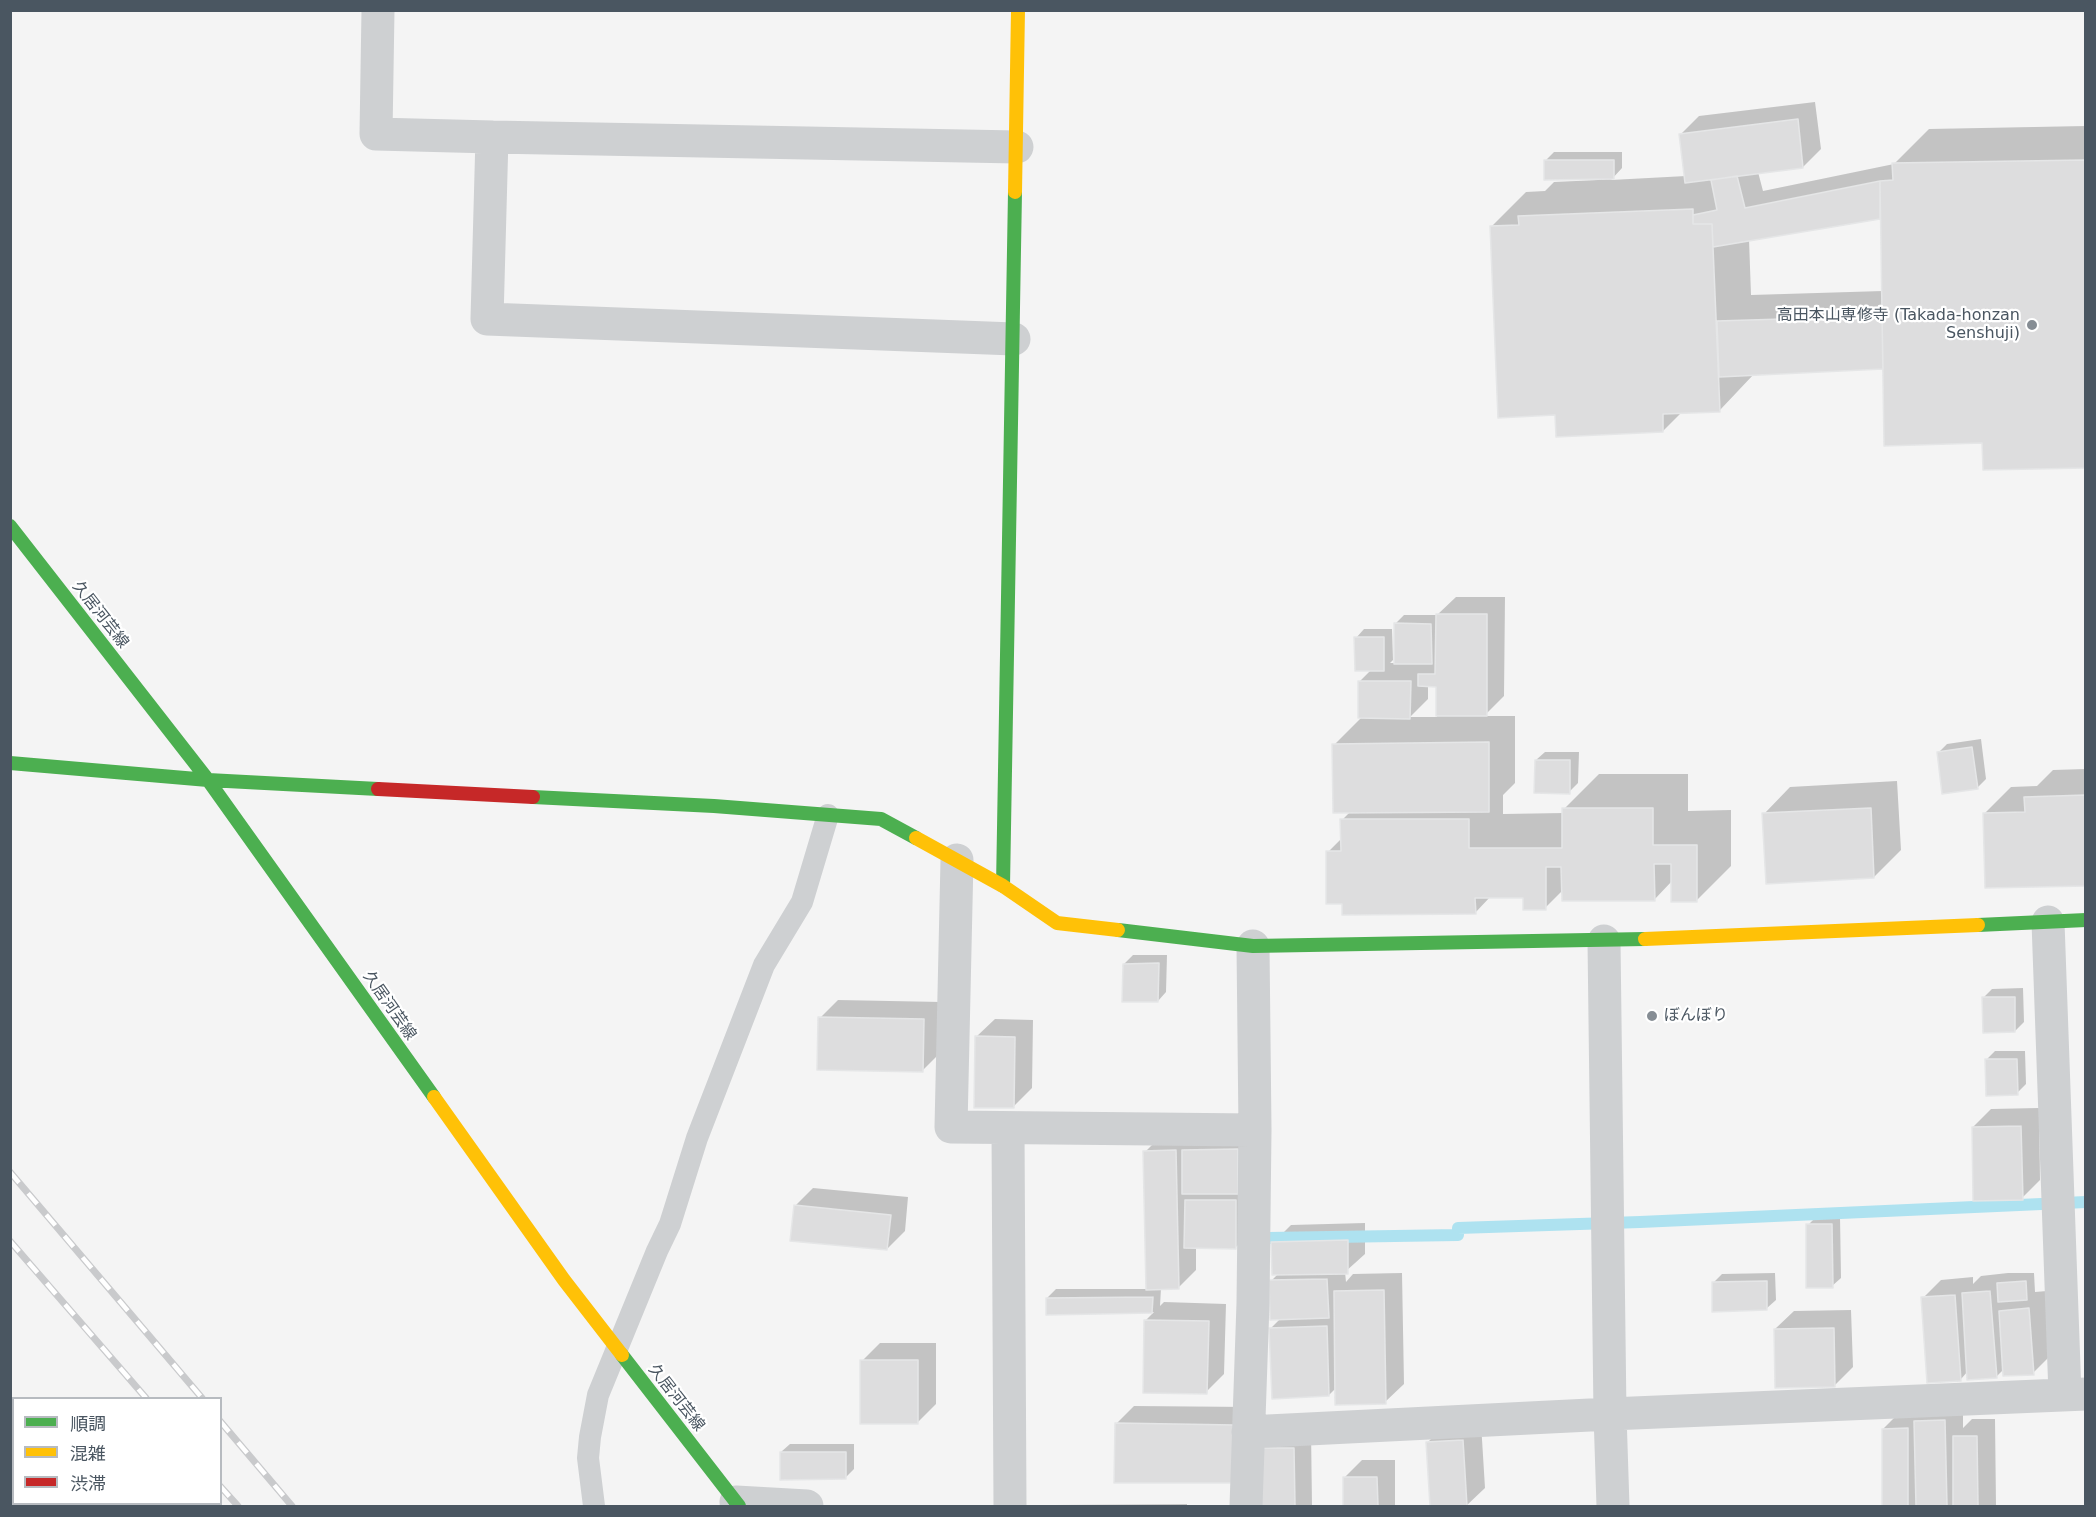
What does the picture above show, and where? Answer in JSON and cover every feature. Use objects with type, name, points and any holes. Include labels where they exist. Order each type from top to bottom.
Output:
[{"type":"street","points":[[378,10],[376,134],[1017,147]]},
{"type":"street","points":[[1003,886],[1018,10]]},
{"type":"street","points":[[492,137],[487,319],[1014,339]]},
{"type":"street","name":"久居河芸線","points":[[10,526],[208,780],[564,1280],[737,1504]]},
{"type":"street","points":[[10,763],[208,780],[714,806],[880,819],[1003,886],[1057,923],[1253,946],[1604,941],[2085,920]]},
{"type":"street","points":[[957,860],[951,1127],[1255,1130]]},
{"type":"street","points":[[1248,1432],[2075,1394],[2059,1222],[2048,922]]},
{"type":"street","points":[[1604,941],[1610,1414],[1614,1506]]},
{"type":"street","points":[[1246,1506],[1253,1303],[1255,1130],[1253,946]]},
{"type":"street","points":[[1008,1129],[1010,1506]]},
{"type":"street","points":[[737,1504],[807,1506]]},
{"type":"lane","points":[[594,1506],[588,1458],[598,1395],[670,1224],[697,1138],[764,965],[802,902],[828,815]]},
{"type":"building","points":[[1798,119],[1803,168],[1685,183],[1679,134]]},
{"type":"building","points":[[1544,160],[1614,160],[1614,179],[1544,180]]},
{"type":"building","points":[[2086,160],[2086,468],[1983,470],[1982,443],[1884,446],[1880,181],[1893,180],[1892,163]]},
{"type":"building","points":[[1737,176],[1745,208],[1880,181],[1880,219],[1713,247],[1712,224],[1693,224],[1693,215],[1717,210],[1711,180]]},
{"type":"building","points":[[1693,209],[1693,224],[1712,224],[1720,412],[1663,414],[1663,432],[1556,437],[1555,415],[1498,418],[1490,226],[1519,225],[1518,216]]},
{"type":"building","points":[[1882,316],[1883,369],[1719,377],[1717,321]]},
{"type":"building","points":[[1436,614],[1487,614],[1487,716],[1436,716],[1436,687],[1418,686],[1418,674],[1435,674]]},
{"type":"building","points":[[1394,623],[1431,624],[1432,664],[1394,664]]},
{"type":"building","points":[[1354,637],[1384,637],[1384,671],[1355,671]]},
{"type":"building","points":[[1358,681],[1411,681],[1410,719],[1358,718]]},
{"type":"building","points":[[1489,742],[1489,812],[1333,813],[1332,744]]},
{"type":"building","points":[[1972,747],[1978,789],[1942,794],[1937,752]]},
{"type":"building","points":[[1535,760],[1570,760],[1570,794],[1534,793]]},
{"type":"building","points":[[2086,795],[2086,886],[1985,888],[1983,813],[2025,812],[2024,797]]},
{"type":"building","points":[[1562,808],[1653,808],[1653,845],[1697,845],[1697,902],[1671,902],[1671,864],[1654,864],[1655,901],[1562,901],[1561,867],[1546,867],[1546,910],[1523,910],[1523,898],[1475,898],[1476,914],[1342,915],[1342,904],[1326,904],[1326,851],[1341,851],[1340,819],[1469,819],[1469,848],[1562,848]]},
{"type":"building","points":[[1871,808],[1874,878],[1766,884],[1762,813]]},
{"type":"building","points":[[1159,963],[1158,1002],[1122,1002],[1123,964]]},
{"type":"building","points":[[1982,997],[2015,997],[2015,1032],[1983,1033]]},
{"type":"building","points":[[818,1017],[924,1019],[923,1072],[817,1070]]},
{"type":"building","points":[[975,1036],[1015,1037],[1014,1108],[974,1108]]},
{"type":"building","points":[[1985,1059],[2017,1059],[2018,1095],[1986,1096]]},
{"type":"building","points":[[2021,1126],[2023,1200],[1973,1201],[1972,1127]]},
{"type":"building","points":[[1238,1149],[1238,1194],[1182,1194],[1182,1150]]},
{"type":"building","points":[[1176,1150],[1179,1289],[1146,1290],[1143,1151]]},
{"type":"building","points":[[1185,1200],[1236,1200],[1236,1249],[1184,1248]]},
{"type":"building","points":[[794,1205],[891,1215],[887,1250],[790,1241]]},
{"type":"building","points":[[1806,1224],[1832,1224],[1833,1288],[1806,1288]]},
{"type":"building","points":[[1348,1240],[1348,1274],[1272,1275],[1271,1242]]},
{"type":"building","points":[[1327,1279],[1329,1318],[1270,1320],[1269,1280]]},
{"type":"building","points":[[1767,1281],[1767,1310],[1712,1312],[1712,1282]]},
{"type":"building","points":[[2026,1281],[2027,1300],[1998,1302],[1997,1283]]},
{"type":"building","points":[[1384,1290],[1386,1404],[1335,1405],[1334,1291]]},
{"type":"building","points":[[1990,1291],[1997,1378],[1967,1380],[1962,1293]]},
{"type":"building","points":[[1955,1295],[1961,1381],[1927,1383],[1921,1297]]},
{"type":"building","points":[[1153,1297],[1152,1313],[1046,1315],[1046,1298]]},
{"type":"building","points":[[2029,1308],[2034,1375],[2003,1376],[1999,1311]]},
{"type":"building","points":[[1144,1320],[1209,1321],[1207,1394],[1143,1393]]},
{"type":"building","points":[[1327,1326],[1329,1396],[1272,1399],[1269,1328]]},
{"type":"building","points":[[1834,1328],[1835,1387],[1775,1388],[1774,1329]]},
{"type":"building","points":[[860,1360],[918,1360],[918,1424],[860,1424]]},
{"type":"building","points":[[1945,1420],[1947,1506],[1916,1506],[1914,1421]]},
{"type":"building","points":[[1115,1423],[1234,1425],[1233,1483],[1114,1483]]},
{"type":"building","points":[[1908,1428],[1908,1506],[1882,1506],[1882,1429]]},
{"type":"building","points":[[1953,1436],[1977,1436],[1978,1506],[1953,1506]]},
{"type":"building","points":[[1463,1440],[1467,1506],[1430,1506],[1426,1442]]},
{"type":"building","points":[[1258,1448],[1294,1448],[1295,1506],[1259,1506]]},
{"type":"building","points":[[780,1452],[846,1452],[846,1479],[780,1480]]},
{"type":"building","points":[[1343,1477],[1377,1477],[1378,1506],[1343,1506]]},
{"type":"waterway","points":[[1268,1238],[1458,1235],[1458,1228],[2086,1202]]},
{"type":"railway","points":[[10,1172],[201,1397]]},
{"type":"railway","points":[[10,1241],[145,1397]]},
{"type":"railway","points":[[222,1423],[292,1506]]},
{"type":"railway","points":[[222,1488],[238,1506]]},
{"type":"traffic: fast","points":[[1003,886],[1015,192]]},
{"type":"traffic: fast","points":[[10,526],[208,780],[434,1097]]},
{"type":"traffic: fast","points":[[10,763],[208,780],[378,789]]},
{"type":"traffic: fast","points":[[533,797],[714,806],[881,819],[916,838]]},
{"type":"traffic: fast","points":[[1978,925],[2086,920]]},
{"type":"traffic: fast","points":[[1118,930],[1253,946],[1645,939]]},
{"type":"traffic: fast","points":[[622,1355],[739,1506]]},
{"type":"traffic: slow","points":[[1015,192],[1018,10]]},
{"type":"traffic: slow","points":[[916,838],[1003,886],[1057,923],[1118,930]]},
{"type":"traffic: slow","points":[[1645,939],[1978,925]]},
{"type":"traffic: slow","points":[[434,1097],[564,1280],[622,1355]]},
{"type":"traffic: jam","points":[[378,789],[533,797]]},
{"type":"place","name":"高田本山専修寺 (Takada-honzan Senshuji)","points":[[2032,325]]},
{"type":"place","name":"ぼんぼり","points":[[1652,1016]]}]
